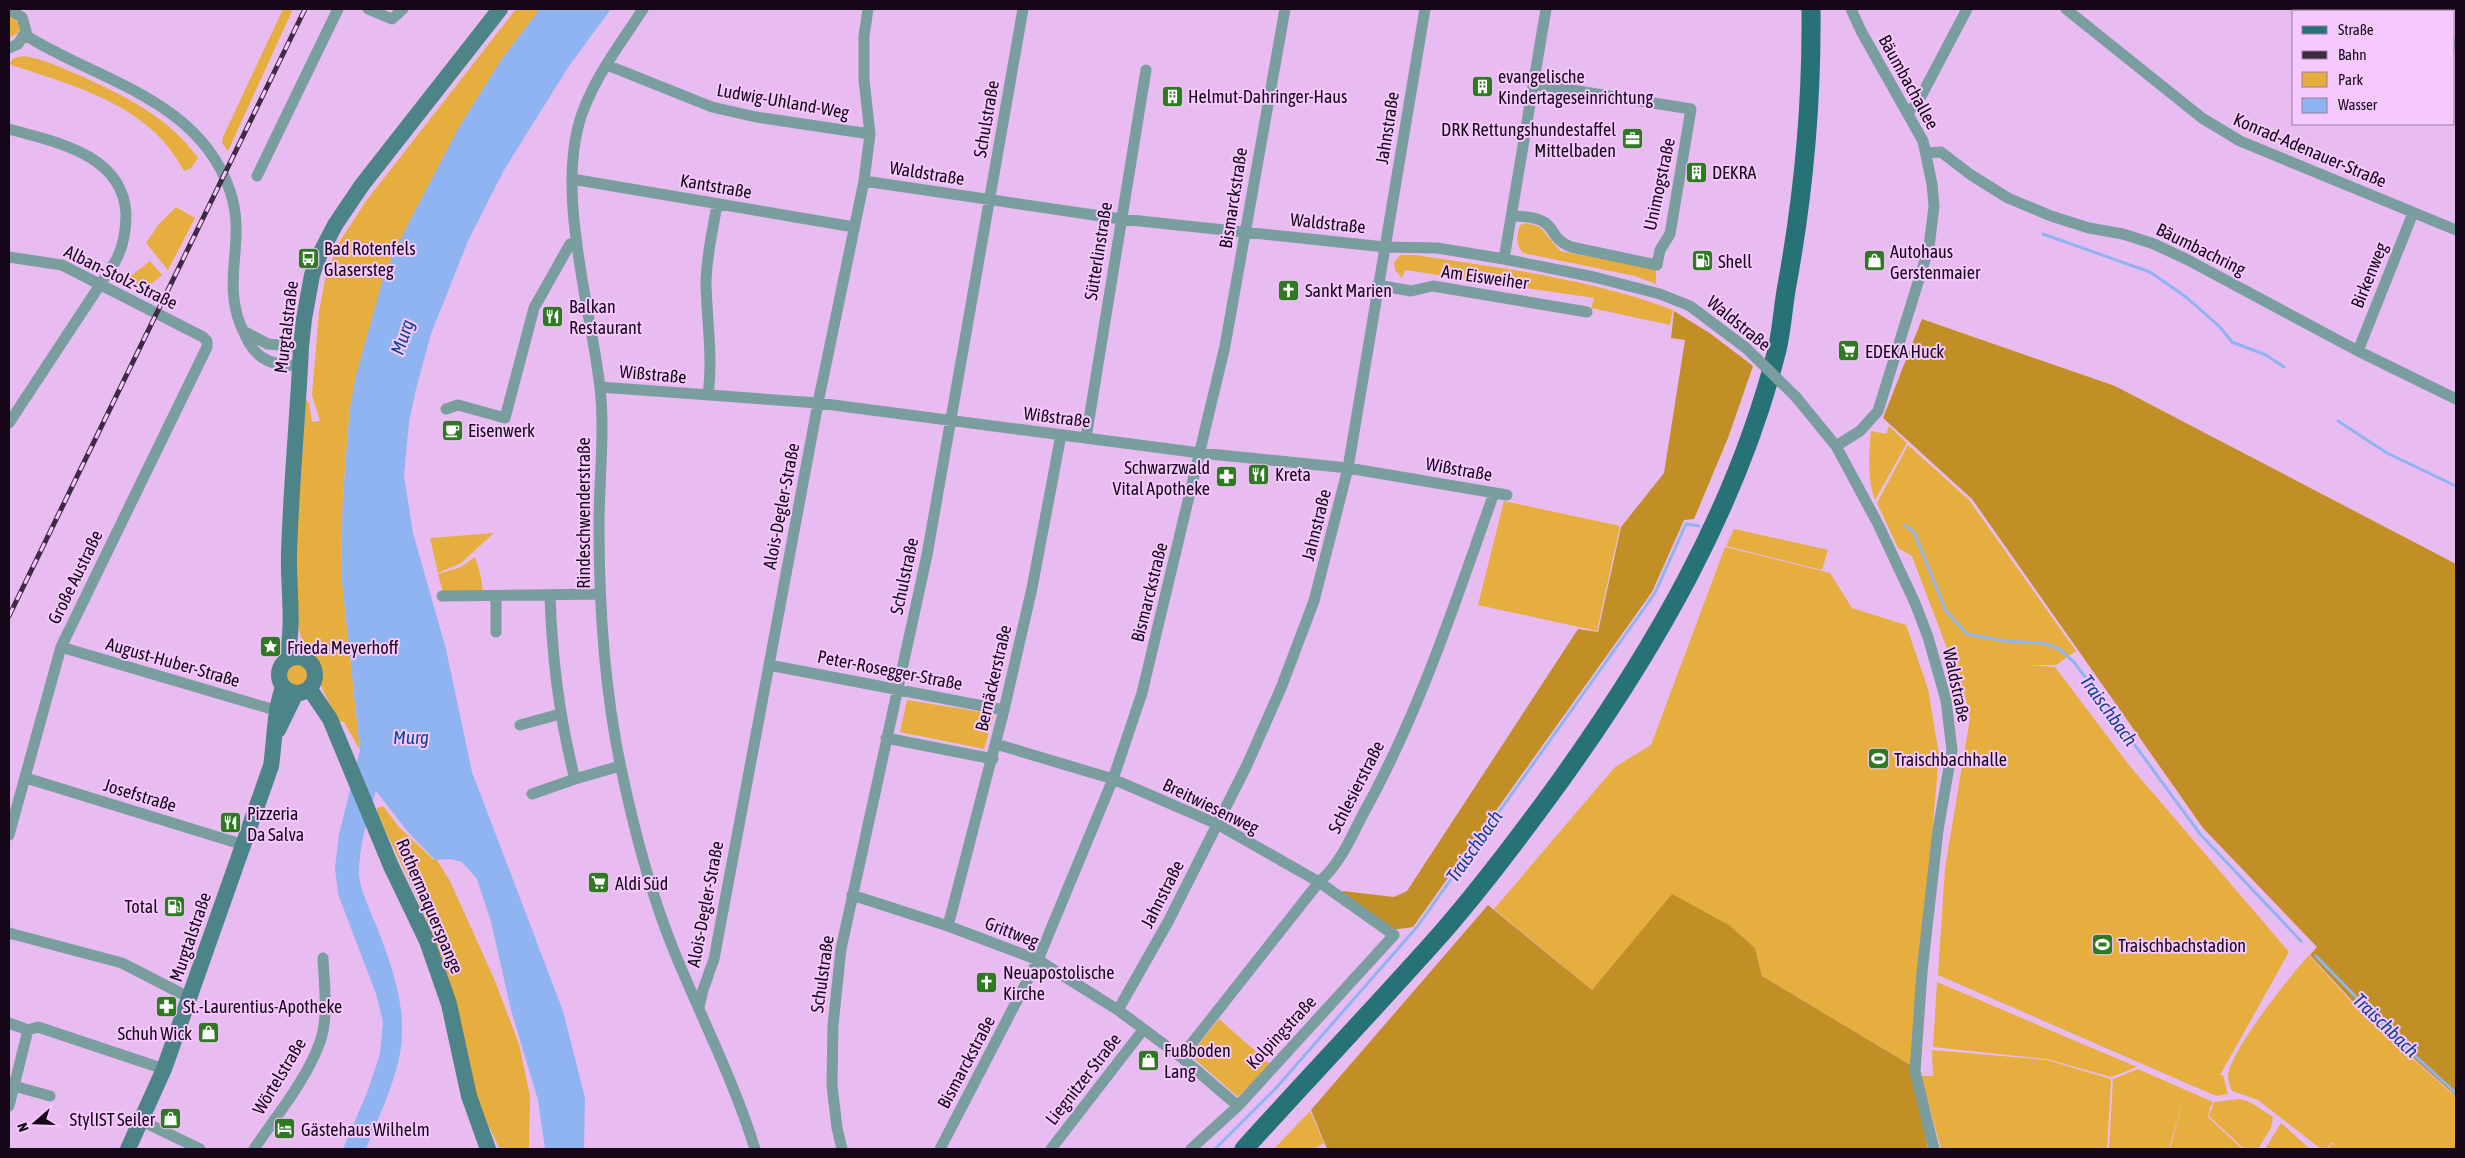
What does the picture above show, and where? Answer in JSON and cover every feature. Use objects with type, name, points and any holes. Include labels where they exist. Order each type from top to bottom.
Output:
[{"type":"main road","points":[[1244,1149],[1441,933],[1520,836],[1585,747],[1648,650],[1688,578],[1723,503],[1749,440],[1778,348],[1804,179],[1810,120],[1811,9]]},
{"type":"street","points":[[257,176],[338,9]]},
{"type":"street","points":[[368,9],[392,19],[403,9]]},
{"type":"street","name":"Murgtalstraße","points":[[294,659],[288,588],[290,539],[301,347],[312,275],[320,254],[335,225],[362,185],[500,9]]},
{"type":"street","name":"Rindeschwenderstraße","points":[[643,9],[607,65],[585,105],[574,138],[572,179],[577,243],[600,387],[600,594],[610,704],[620,766],[646,868],[673,948],[748,1125],[755,1149]]},
{"type":"street","name":"Alois-Degler-Straße","points":[[699,1008],[714,960],[818,403],[864,181],[870,134],[864,80],[864,36],[868,9]]},
{"type":"street","name":"Schulstraße","points":[[842,1149],[832,1085],[833,1025],[842,949],[896,690],[927,554],[1023,9]]},
{"type":"street","name":"Bismarckstraße","points":[[940,1149],[1038,960],[1113,779],[1142,693],[1225,346],[1284,9]]},
{"type":"street","name":"Jahnstraße","points":[[1118,1010],[1168,922],[1247,765],[1314,602],[1348,468],[1377,285],[1425,9]]},
{"type":"street","points":[[1504,258],[1546,9]]},
{"type":"street","name":"Bäumbachallee","points":[[1836,446],[1860,431],[1878,411],[1929,247],[1934,206],[1932,184],[1923,141],[1861,31],[1851,9]]},
{"type":"street","points":[[1908,112],[1916,104],[1967,9]]},
{"type":"street","name":"Konrad-Adenauer-Straße","points":[[2066,9],[2202,118],[2221,131],[2240,141],[2456,230]]},
{"type":"street","points":[[9,48],[18,44],[25,36],[25,21],[13,10]]},
{"type":"street","points":[[25,36],[154,100],[188,127],[203,144],[220,168],[235,208],[237,236],[232,292],[234,308],[243,331],[256,353],[264,359],[300,366]]},
{"type":"street","name":"Ludwig-Uhland-Weg","points":[[607,65],[712,107],[756,117],[870,134]]},
{"type":"street","name":"Sütterlinstraße","points":[[1086,438],[1146,70]]},
{"type":"street","name":"Unimogstraße","points":[[1512,216],[1526,216],[1546,223],[1559,242],[1571,247],[1657,265],[1660,250],[1670,234],[1688,133],[1691,109],[1534,84]]},
{"type":"street","points":[[9,129],[57,143],[94,158],[105,168],[119,186],[125,203],[125,232],[119,256],[9,422]]},
{"type":"street","name":"Bäumbachring","points":[[1926,153],[1941,152],[1971,175],[2008,198],[2051,216],[2089,228],[2123,234],[2154,244],[2188,260],[2358,351],[2456,398]]},
{"type":"street","name":"Kantstraße","points":[[572,179],[854,227]]},
{"type":"street","name":"Waldstraße","points":[[864,181],[989,201],[1121,219],[1385,246],[1436,248],[1504,258],[1594,277],[1660,294],[1690,306],[1746,348],[1796,397],[1836,446],[1878,524],[1915,603],[1928,637],[1946,700],[1952,750],[1937,839],[1922,972],[1915,1071],[1934,1149]]},
{"type":"street","points":[[708,395],[711,345],[706,284],[707,262],[717,204]]},
{"type":"street","name":"Birkenweg","points":[[2358,351],[2413,213]]},
{"type":"street","points":[[446,409],[458,405],[505,418],[534,308],[570,244],[577,243]]},
{"type":"street","name":"Alban-Stolz-Straße","points":[[9,257],[62,266],[203,337],[207,341],[207,347]]},
{"type":"street","name":"Am Eisweiher","points":[[1377,285],[1411,291],[1433,286],[1587,312]]},
{"type":"street","points":[[243,331],[268,344],[301,347]]},
{"type":"street","name":"Große Austraße","points":[[9,835],[60,647],[207,347]]},
{"type":"street","name":"Wißstraße","points":[[600,387],[818,403],[1200,453],[1348,468],[1507,494]]},
{"type":"street","name":"Bernäckerstraße","points":[[948,926],[1004,710],[1032,588],[1061,435]]},
{"type":"street","name":"Schlesierstraße","points":[[1181,1057],[1319,882],[1332,871],[1372,799],[1413,713],[1445,632],[1494,493]]},
{"type":"street","points":[[442,596],[600,594]]},
{"type":"street","points":[[550,595],[554,674],[560,714],[575,779]]},
{"type":"street","points":[[496,596],[496,632]]},
{"type":"street","name":"August-Huber-Straße","points":[[60,647],[268,708],[276,708]]},
{"type":"street","name":"Murgtalstraße","points":[[128,1149],[164,1069],[271,766],[276,734],[276,708],[296,689],[314,677],[313,669],[309,662],[294,659]]},
{"type":"street","name":"Murgtalstraße","points":[[294,659],[279,673],[296,689]]},
{"type":"street","name":"Peter-Rosegger-Straße","points":[[769,665],[1004,710]]},
{"type":"street","name":"Murgtalstraße","points":[[276,734],[296,689]]},
{"type":"street","name":"Rothermaquerspange","points":[[296,689],[326,710],[351,774],[439,972],[455,1027],[469,1096],[488,1148]]},
{"type":"street","points":[[520,725],[560,714]]},
{"type":"street","points":[[886,738],[992,759]]},
{"type":"street","name":"Breitwiesenweg","points":[[996,744],[1113,779],[1216,824],[1319,882],[1394,935]]},
{"type":"street","points":[[532,794],[620,766]]},
{"type":"street","name":"Josefstraße","points":[[26,778],[244,845]]},
{"type":"street","name":"Grittweg","points":[[852,895],[948,926],[1038,960],[1118,1010],[1181,1057],[1238,1106]]},
{"type":"street","points":[[9,933],[122,963],[190,998]]},
{"type":"street","name":"Kolpingstraße","points":[[1191,1149],[1238,1106],[1394,935]]},
{"type":"street","name":"Wörtelstraße","points":[[254,1149],[307,1069],[320,1041],[325,1013],[323,958]]},
{"type":"street","points":[[9,1023],[28,1030],[38,1027],[164,1069]]},
{"type":"street","points":[[28,1030],[11,1096],[50,1096]]},
{"type":"street","name":"Liegnitzer Straße","points":[[1051,1149],[1143,1030]]},
{"type":"street","points":[[142,1121],[200,1149]]},
{"type":"green space","points":[[283,9],[293,9],[228,151],[222,143],[223,137]]},
{"type":"green space","points":[[516,9],[540,9],[501,60],[350,407],[343,495],[341,571],[360,750],[344,722],[338,721],[321,686],[320,668],[313,657],[305,650],[299,630],[293,592],[306,400],[309,403],[312,422],[320,421],[312,395],[319,312],[326,275],[340,241],[366,201]]},
{"type":"green space","points":[[9,15],[18,22],[19,27],[18,33],[9,38]]},
{"type":"green space","points":[[24,56],[39,59],[60,67],[130,100],[174,131],[198,158],[191,168],[184,171],[169,148],[151,129],[131,114],[85,90],[9,64],[14,58]]},
{"type":"green space","points":[[176,207],[195,218],[168,270],[146,243],[159,224]]},
{"type":"green space","points":[[1526,223],[1540,227],[1560,251],[1656,269],[1656,284],[1635,276],[1523,253],[1518,243],[1518,236],[1520,225]]},
{"type":"green space","points":[[1400,255],[1415,255],[1513,270],[1610,290],[1673,310],[1670,325],[1591,308],[1594,298],[1405,270],[1402,278],[1395,270],[1394,263]]},
{"type":"green space","points":[[150,261],[162,275],[139,294],[127,279]]},
{"type":"green space","points":[[1889,426],[1907,443],[1875,500],[1872,492],[1869,458],[1871,431],[1886,434]]},
{"type":"green space","points":[[1908,445],[1969,500],[2076,651],[2056,665],[2028,665],[2055,667],[2129,765],[2289,952],[2220,1075],[2223,1075],[2228,1094],[2216,1096],[1938,975],[1945,868],[1970,718],[1965,696],[1912,556],[1898,548],[1877,503]]},
{"type":"green space","points":[[1504,501],[1620,526],[1597,631],[1478,605]]},
{"type":"green space","points":[[1734,529],[1828,550],[1822,570],[1726,546]]},
{"type":"green space","points":[[494,533],[461,563],[438,573],[430,538]]},
{"type":"green space","points":[[1725,547],[1830,573],[1852,608],[1906,625],[1928,689],[1939,755],[1912,1066],[1762,976],[1755,948],[1729,925],[1672,895],[1592,990],[1494,909],[1615,767],[1651,745]]},
{"type":"green space","points":[[475,557],[483,591],[443,592],[438,574],[461,567]]},
{"type":"green space","points":[[296,664],[304,667],[307,675],[304,683],[296,686],[288,683],[285,675],[288,667]]},
{"type":"green space","points":[[907,700],[994,714],[984,749],[900,732]]},
{"type":"green space","points":[[383,806],[399,827],[434,860],[437,860],[450,881],[495,981],[519,1044],[530,1096],[529,1149],[500,1149],[488,1124],[468,1070],[430,931],[412,887],[377,813],[377,808]]},
{"type":"green space","points":[[2309,955],[2368,1020],[2456,1097],[2456,1149],[2328,1149],[2331,1144],[2337,1145],[2331,1143],[2326,1149],[2321,1149],[2258,1100],[2232,1091],[2228,1076],[2231,1065],[2249,1032]]},
{"type":"green space","points":[[1937,982],[2137,1067],[2111,1077],[2047,1059],[1933,1047]]},
{"type":"green space","points":[[1219,1019],[1270,1064],[1238,1097],[1190,1055]]},
{"type":"green space","points":[[1932,1050],[2047,1060],[2111,1079],[2107,1149],[1941,1149],[1921,1076],[1933,1076]]},
{"type":"green space","points":[[2138,1069],[2213,1102],[2211,1107],[2200,1103],[2210,1107],[2208,1117],[2242,1149],[2170,1149],[2184,1097],[2169,1149],[2109,1149],[2113,1079]]},
{"type":"green space","points":[[2239,1099],[2250,1102],[2273,1117],[2271,1128],[2258,1149],[2244,1149],[2209,1116],[2214,1102]]},
{"type":"green space","points":[[1310,1111],[1324,1143],[1314,1149],[1274,1149]]},
{"type":"green space","points":[[2281,1123],[2310,1149],[2265,1149]]},
{"type":"shaded area","points":[[1674,311],[1711,334],[1753,366],[1728,438],[1694,519],[1684,520],[1652,592],[1413,927],[1392,930],[1342,894],[1343,891],[1394,897],[1407,891],[1578,629],[1598,632],[1621,527],[1664,473],[1685,340],[1671,338]]},
{"type":"shaded area","points":[[1922,319],[2115,386],[2456,564],[2456,1096],[2368,1018],[2310,955],[2317,947],[2203,828],[1972,499],[1883,418]]},
{"type":"shaded area","points":[[1672,894],[1729,925],[1755,948],[1762,976],[1912,1066],[1928,1149],[1327,1149],[1311,1110],[1488,905],[1592,990]]},
{"type":"water","name":"Murg","points":[[540,9],[611,9],[569,66],[504,170],[468,241],[431,334],[416,389],[409,422],[404,476],[413,533],[446,649],[472,772],[563,1011],[585,1098],[584,1149],[545,1149],[538,1100],[511,1010],[491,922],[477,879],[462,862],[450,859],[435,860],[408,832],[376,791],[362,842],[359,873],[363,893],[395,979],[402,1019],[401,1047],[389,1092],[366,1149],[343,1149],[368,1090],[380,1054],[383,1022],[376,994],[338,894],[335,868],[339,834],[360,750],[341,571],[343,496],[350,407],[356,375],[384,275],[408,224],[459,127],[501,60]]},
{"type":"waterway","points":[[2043,234],[2150,272],[2186,297],[2220,327],[2232,342],[2266,355],[2284,367]]},
{"type":"waterway","points":[[2338,421],[2387,453],[2456,486]]},
{"type":"waterway","name":"Traischbach","points":[[1215,1149],[1276,1088],[1417,927],[1655,593],[1686,524],[1699,526]]},
{"type":"waterway","name":"Traischbach","points":[[1904,525],[1914,532],[1946,611],[1967,634],[2004,641],[2043,643],[2059,649],[2074,662],[2200,834],[2301,941]]},
{"type":"waterway","name":"Traischbach","points":[[2316,956],[2400,1042],[2456,1093]]},
{"type":"railway","points":[[9,616],[305,9]]},
{"type":"place","name":"evangelische Kindertageseinrichtung","points":[[1482,86]]},
{"type":"place","name":"Helmut-Dahringer-Haus","points":[[1172,96]]},
{"type":"place","name":"DRK Rettungshundestaffel Mittelbaden","points":[[1632,139]]},
{"type":"place","name":"DEKRA","points":[[1696,172]]},
{"type":"place","name":"Bad Rotenfels Glasersteg","points":[[308,258]]},
{"type":"place","name":"Shell","points":[[1702,261]]},
{"type":"place","name":"Autohaus Gerstenmaier","points":[[1874,261]]},
{"type":"place","name":"Sankt Marien","points":[[1289,290]]},
{"type":"place","name":"Balkan Restaurant","points":[[553,316]]},
{"type":"place","name":"EDEKA Huck","points":[[1849,351]]},
{"type":"place","name":"Eisenwerk","points":[[452,430]]},
{"type":"place","name":"Kreta","points":[[1259,474]]},
{"type":"place","name":"Schwarzwald Vital Apotheke","points":[[1226,477]]},
{"type":"place","name":"Frieda Meyerhoff","points":[[271,647]]},
{"type":"place","name":"Traischbachhalle","points":[[1878,759]]},
{"type":"place","name":"Pizzeria Da Salva","points":[[231,823]]},
{"type":"place","name":"Aldi Süd","points":[[599,883]]},
{"type":"place","name":"Total","points":[[174,906]]},
{"type":"place","name":"Traischbachstadion","points":[[2102,945]]},
{"type":"place","name":"Neuapostolische Kirche","points":[[987,982]]},
{"type":"place","name":"St.-Laurentius-Apotheke","points":[[167,1006]]},
{"type":"place","name":"Schuh Wick","points":[[208,1033]]},
{"type":"place","name":"Fußboden Lang","points":[[1148,1060]]},
{"type":"place","name":"StylIST Seiler","points":[[171,1119]]},
{"type":"place","name":"Gästehaus Wilhelm","points":[[285,1129]]}]
